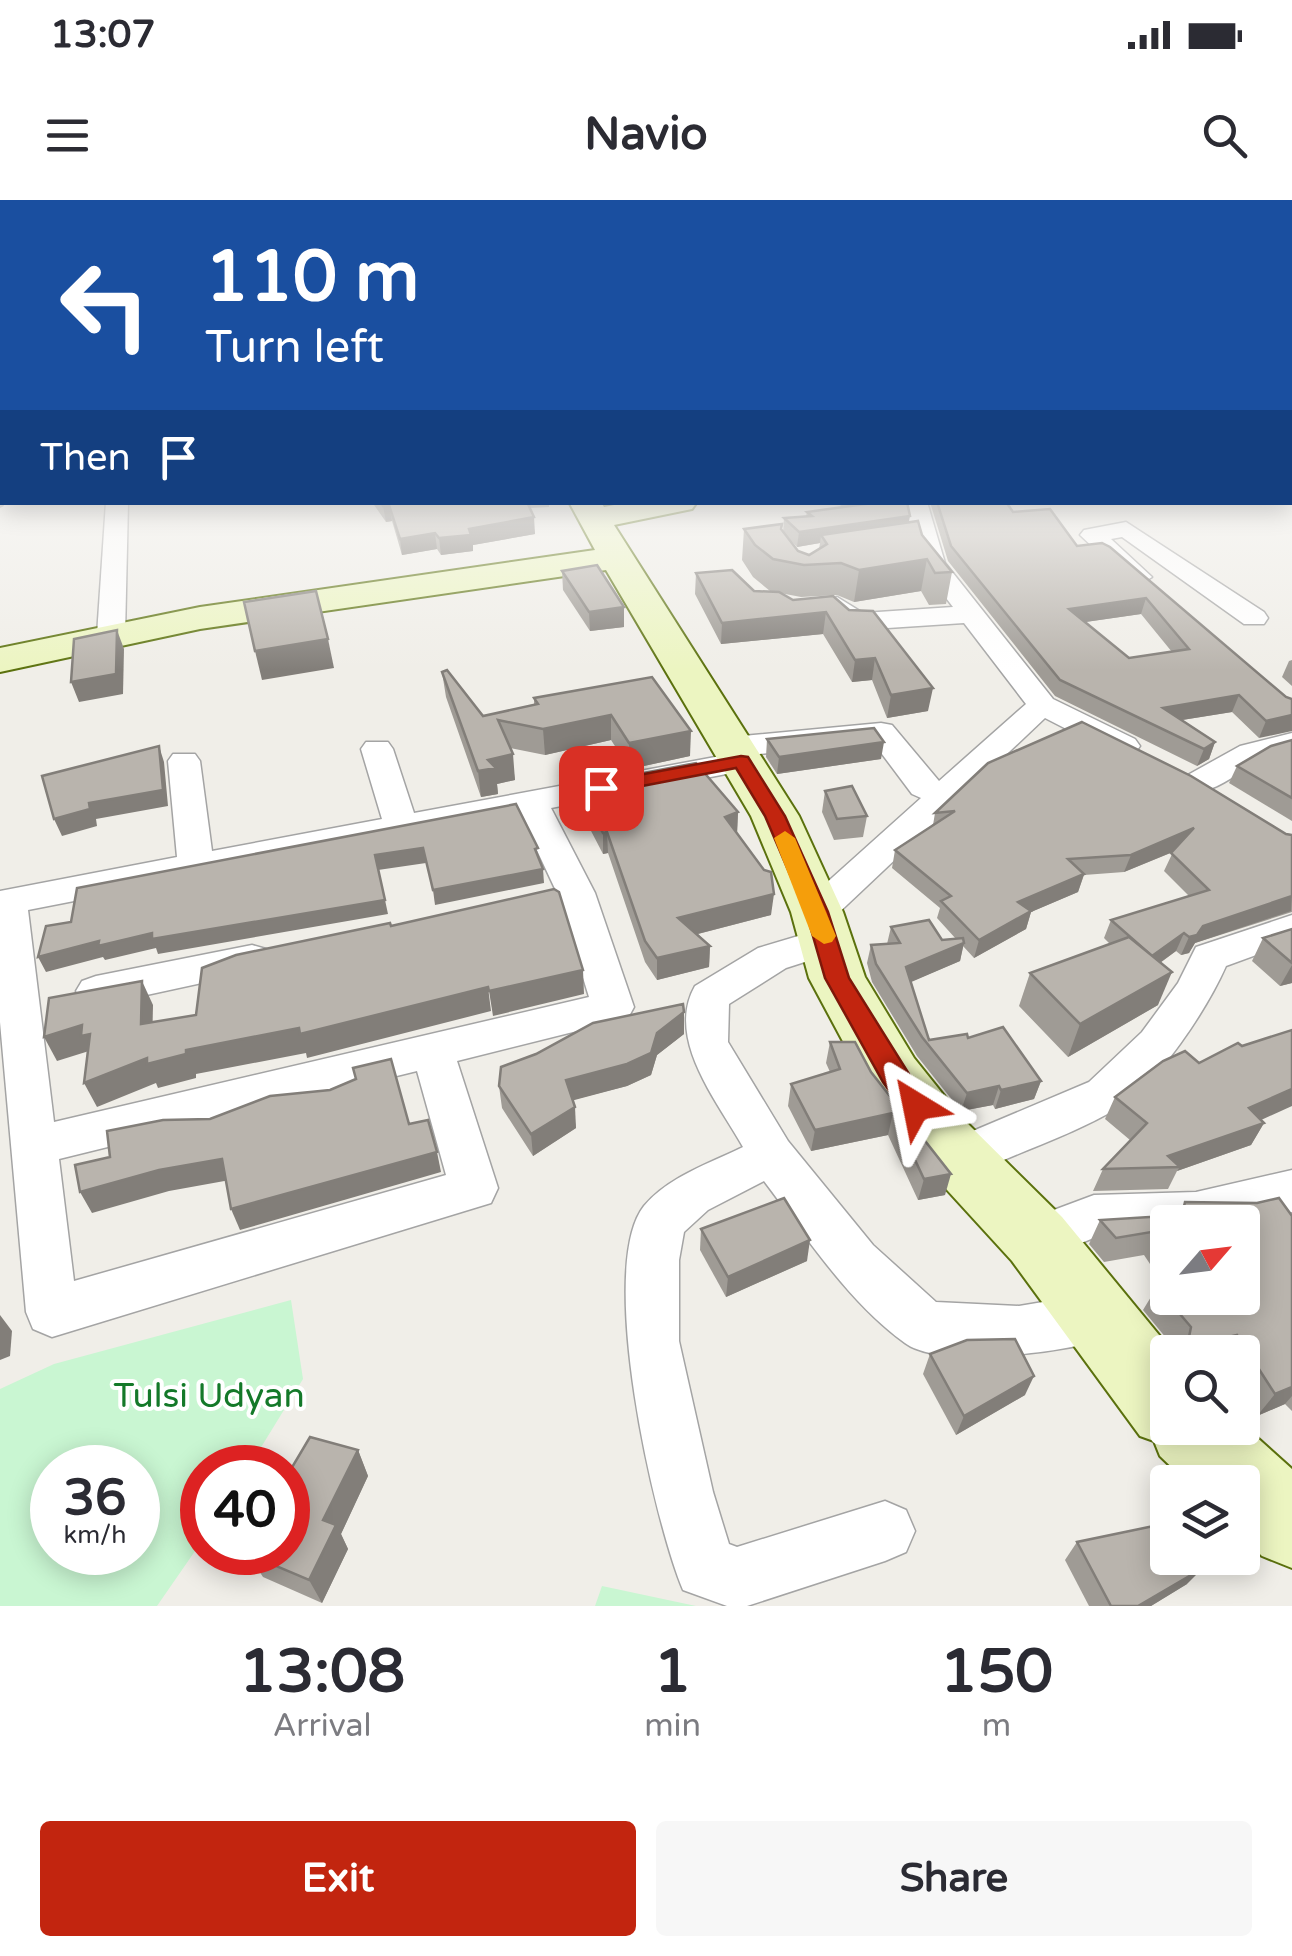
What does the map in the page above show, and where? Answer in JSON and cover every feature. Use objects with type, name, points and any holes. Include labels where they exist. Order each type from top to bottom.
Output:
[{"type":"street","points":[[111,631],[115,539]]},
{"type":"street","points":[[2,656],[570,539]]},
{"type":"street","points":[[605,539],[775,816],[821,927],[837,978],[892,1075],[959,1158],[1037,1239],[1150,1385]]},
{"type":"street","points":[[895,543],[926,539],[933,564],[1042,705],[1146,757]]},
{"type":"street","points":[[1096,539],[1156,593]]},
{"type":"street","points":[[1140,539],[1254,618]]},
{"type":"street","points":[[806,608],[838,606],[857,622],[973,614]]},
{"type":"street","points":[[1042,705],[941,795],[821,927],[709,998],[707,1043],[771,1155],[855,1261],[925,1328],[1018,1332],[1098,1318]]},
{"type":"street","points":[[433,1052],[474,1188],[52,1312],[8,901],[531,802],[737,754],[881,732],[924,787],[941,795]]},
{"type":"street","points":[[1230,803],[1189,779],[1251,753],[1292,742]]},
{"type":"street","points":[[377,749],[401,826]]},
{"type":"street","points":[[184,762],[196,865]]},
{"type":"street","points":[[32,1146],[613,1007],[557,897],[531,802]]},
{"type":"street","points":[[959,1158],[1105,1094],[1157,1043],[1196,990],[1210,957],[1292,928]]},
{"type":"street","points":[[20,1007],[288,952]]},
{"type":"street","points":[[771,1155],[690,1195],[661,1222],[654,1260],[652,1341],[683,1492],[705,1568],[737,1578],[885,1531]]},
{"type":"street","points":[[1037,1239],[1094,1216],[1196,1213],[1292,1192]]},
{"type":"street","points":[[1206,1445],[1292,1526]]},
{"type":"green space","name":"Tulsi Udyan","points":[[291,1300],[303,1379],[262,1445],[180,1445],[180,1573],[157,1606],[0,1606],[0,1389],[54,1364]]},
{"type":"green space","points":[[602,1586],[696,1606],[595,1606]]},
{"type":"building","points":[[751,539],[788,539],[798,551],[809,555],[827,544],[823,539],[925,539],[952,572],[935,573],[927,559],[859,570],[841,563],[804,565],[773,559]]},
{"type":"building","points":[[949,539],[1072,539],[1077,546],[1102,543],[1110,547],[1292,699],[1292,715],[1266,721],[1239,695],[1163,708],[1215,742],[1204,749],[1060,680]],"holes":[[[1146,598],[1189,649],[1129,658],[1069,609]]]},
{"type":"building","points":[[597,565],[624,607],[589,612],[562,571]]},
{"type":"building","points":[[732,570],[754,591],[779,592],[793,600],[833,596],[849,610],[873,611],[933,688],[891,695],[875,658],[855,660],[826,612],[722,623],[696,573]]},
{"type":"building","points":[[316,591],[328,639],[255,651],[244,602]]},
{"type":"building","points":[[117,630],[116,674],[71,682],[74,639]]},
{"type":"building","points":[[447,670],[483,716],[538,704],[534,698],[652,677],[691,731],[629,743],[611,715],[543,729],[498,720],[513,754],[488,760],[496,768],[478,771],[442,672]]},
{"type":"building","points":[[1082,722],[1191,776],[1292,835],[1292,896],[1203,926],[1197,935],[1189,937],[1184,933],[1152,956],[1111,920],[1209,890],[1171,853],[1194,828],[1131,855],[1068,859],[1084,874],[1018,902],[1031,911],[979,940],[941,901],[951,896],[895,850],[955,811],[935,813],[988,763]]},
{"type":"building","points":[[874,728],[884,742],[779,757],[767,739]]},
{"type":"building","points":[[1292,740],[1292,798],[1237,766],[1271,746]]},
{"type":"building","points":[[159,746],[163,790],[89,803],[90,809],[54,819],[42,776]]},
{"type":"building","points":[[696,763],[738,812],[725,817],[764,870],[771,872],[774,894],[678,918],[710,946],[657,958],[645,941],[607,832],[603,833],[589,808],[569,787]]},
{"type":"building","points":[[852,786],[867,816],[837,819],[825,791]]},
{"type":"building","points":[[516,804],[538,848],[535,849],[543,869],[433,890],[423,848],[375,855],[385,900],[152,939],[152,933],[98,946],[99,941],[38,957],[46,926],[71,922],[77,888]]},
{"type":"building","points":[[554,889],[559,892],[583,970],[489,991],[488,987],[300,1034],[299,1028],[186,1050],[186,1054],[147,1064],[147,1058],[84,1083],[90,1034],[81,1036],[82,1025],[44,1037],[49,998],[142,981],[141,1024],[196,1015],[202,968],[236,955],[390,923],[391,926]]},
{"type":"building","points":[[929,920],[942,940],[963,938],[964,943],[906,967],[929,1040],[967,1034],[968,1038],[1003,1027],[1041,1081],[967,1093],[922,1037],[876,964],[871,945],[900,943],[891,927]]},
{"type":"building","points":[[1292,929],[1292,963],[1263,938]]},
{"type":"building","points":[[1129,937],[1172,972],[1080,1024],[1030,973]]},
{"type":"building","points":[[683,1004],[684,1012],[657,1033],[651,1053],[627,1064],[566,1080],[575,1107],[531,1134],[499,1086],[501,1067],[536,1054],[593,1023]]},
{"type":"building","points":[[1292,1030],[1292,1089],[1249,1108],[1264,1123],[1168,1156],[1180,1167],[1103,1169],[1147,1123],[1115,1097],[1163,1061],[1185,1051],[1199,1063],[1238,1043],[1242,1046]]},
{"type":"building","points":[[830,1042],[855,1042],[871,1072],[951,1174],[924,1179],[893,1113],[815,1130],[791,1084],[840,1069]]},
{"type":"building","points":[[391,1059],[409,1124],[428,1120],[437,1152],[231,1209],[222,1159],[159,1170],[80,1192],[75,1165],[110,1157],[107,1131],[163,1120],[210,1119],[270,1096],[330,1090],[356,1079],[353,1068]]},
{"type":"building","points":[[784,1198],[810,1240],[728,1277],[701,1229]]},
{"type":"building","points":[[1279,1198],[1292,1216],[1292,1387],[1275,1394],[1260,1371],[1260,1335],[1189,1335],[1191,1327],[1181,1315],[1260,1315],[1260,1205],[1184,1205],[1257,1203]]},
{"type":"building","points":[[1150,1217],[1150,1232],[1116,1238],[1100,1220]]},
{"type":"building","points":[[1015,1339],[1034,1376],[964,1416],[930,1354],[967,1340]]},
{"type":"building","points":[[310,1437],[358,1450],[323,1520],[336,1525],[309,1580],[297,1575],[310,1575],[310,1445],[305,1445]]},
{"type":"building","points":[[1150,1527],[1150,1575],[1191,1575],[1138,1606],[1111,1606],[1077,1542]]},
{"type":"slow traffic","points":[[785,838],[824,936]]},
{"type":"route","points":[[601,788],[741,762],[775,816],[817,912],[837,978],[892,1075],[916,1106]]}]
